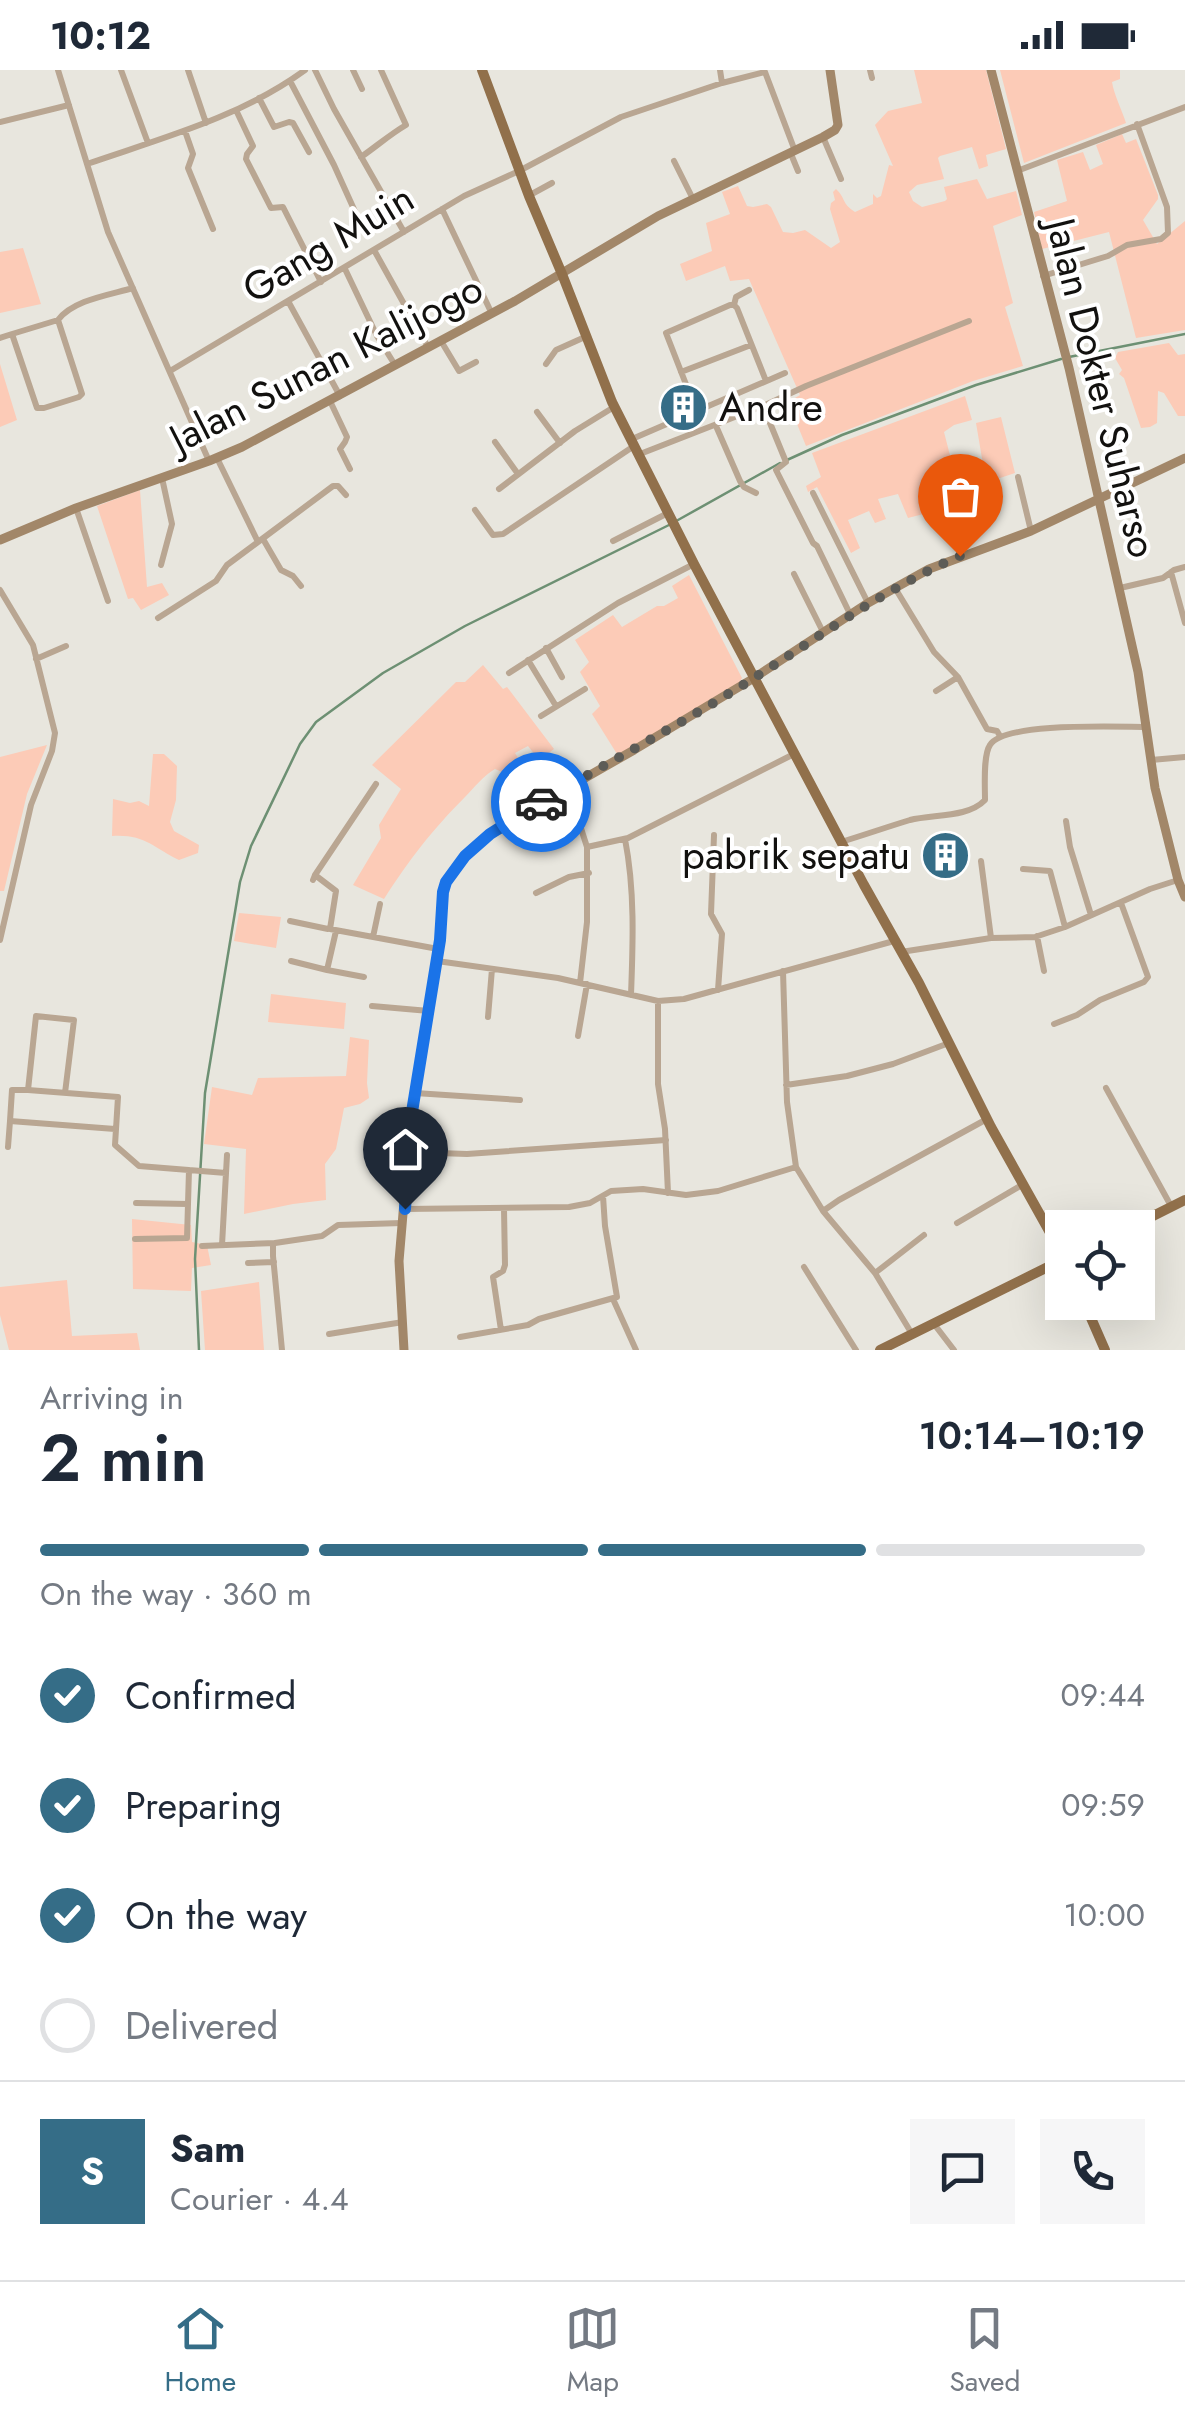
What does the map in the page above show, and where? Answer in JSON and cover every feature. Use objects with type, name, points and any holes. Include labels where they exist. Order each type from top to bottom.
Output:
[{"type":"main road","points":[[482,70],[614,407],[1045,1226]]},
{"type":"main road","points":[[1155,1215],[1185,1200]]},
{"type":"main road","points":[[880,1350],[1045,1266]]},
{"type":"main road","points":[[1092,1320],[1105,1350]]},
{"type":"street","points":[[58,70],[108,232],[170,372],[213,460],[261,541],[282,570],[301,586]]},
{"type":"street","points":[[121,70],[148,143]]},
{"type":"street","points":[[188,70],[206,123]]},
{"type":"street","points":[[87,164],[206,123],[305,70]]},
{"type":"street","points":[[315,70],[404,232]]},
{"type":"street","points":[[353,70],[362,89]]},
{"type":"street","points":[[361,157],[406,125],[381,70]]},
{"type":"street","points":[[720,70],[722,83]]},
{"type":"street","points":[[830,70],[838,125],[822,137],[840,179]]},
{"type":"street","name":"Jalan Dokter Suharso","points":[[991,70],[1069,368],[1138,672],[1151,760],[1180,864],[1178,880],[1185,897]]},
{"type":"street","points":[[765,71],[798,171]]},
{"type":"street","name":"Gang Muin","points":[[170,372],[464,196],[621,117],[765,71]]},
{"type":"street","points":[[290,81],[362,226]]},
{"type":"street","points":[[259,98],[274,126],[294,124],[308,152]]},
{"type":"street","points":[[0,122],[69,105]]},
{"type":"street","points":[[1017,171],[1185,107]]},
{"type":"street","points":[[236,110],[253,146],[246,159],[262,192],[272,208],[283,208],[322,282]]},
{"type":"street","points":[[1044,276],[1108,256],[1127,245],[1161,239],[1168,233],[1167,207],[1136,124]]},
{"type":"street","points":[[185,131],[193,154],[188,168],[213,230]]},
{"type":"street","name":"Jalan Sunan Kalijogo","points":[[0,540],[76,508],[213,460],[492,314],[641,225],[822,137]]},
{"type":"street","points":[[674,161],[693,199]]},
{"type":"street","points":[[529,196],[552,184]]},
{"type":"street","points":[[442,209],[492,314]]},
{"type":"street","points":[[374,250],[429,348]]},
{"type":"street","points":[[345,269],[396,366]]},
{"type":"street","points":[[0,338],[58,320],[72,307],[133,288]]},
{"type":"street","points":[[749,290],[736,297],[734,305],[766,381]]},
{"type":"street","points":[[288,301],[335,398],[347,437],[340,449],[350,469]]},
{"type":"street","points":[[696,410],[666,333],[734,305]]},
{"type":"street","points":[[12,334],[35,407],[44,408],[82,394],[58,320]]},
{"type":"street","points":[[634,447],[716,426],[969,321]]},
{"type":"street","points":[[546,364],[556,350],[586,336]]},
{"type":"street","points":[[441,342],[459,372],[476,362]]},
{"type":"street","points":[[680,372],[752,345]]},
{"type":"street","points":[[475,510],[493,535],[498,536],[696,410],[785,373]]},
{"type":"street","points":[[762,406],[785,459],[776,470],[850,614]]},
{"type":"street","points":[[498,488],[614,407]]},
{"type":"street","points":[[537,412],[560,443]]},
{"type":"street","points":[[716,426],[742,484],[756,493]]},
{"type":"street","points":[[495,442],[518,474]]},
{"type":"street","points":[[404,1350],[399,1261],[416,1093],[443,892],[465,856],[490,834],[754,678],[895,588],[960,556],[1031,532],[1185,458]]},
{"type":"street","points":[[1018,477],[1031,532]]},
{"type":"street","points":[[161,565],[172,524],[162,478]]},
{"type":"street","points":[[158,618],[216,580],[227,564],[333,486],[346,495]]},
{"type":"street","points":[[813,493],[868,603]]},
{"type":"street","points":[[76,508],[108,601]]},
{"type":"street","points":[[612,541],[668,514]]},
{"type":"street","points":[[510,673],[618,603],[694,564]]},
{"type":"street","points":[[1120,588],[1163,578],[1185,567]]},
{"type":"street","points":[[1171,572],[1185,623]]},
{"type":"street","points":[[794,574],[823,632]]},
{"type":"street","points":[[895,588],[934,652],[958,678],[987,729],[1000,736]]},
{"type":"street","points":[[0,590],[26,631],[56,733],[31,805],[0,940]]},
{"type":"street","points":[[36,659],[66,646]]},
{"type":"street","points":[[546,648],[562,677]]},
{"type":"street","points":[[528,660],[556,706]]},
{"type":"street","points":[[936,691],[958,678]]},
{"type":"street","points":[[540,716],[585,689]]},
{"type":"street","points":[[841,842],[914,819],[981,805],[987,749],[1000,736],[1016,731],[1146,727]]},
{"type":"street","points":[[588,847],[626,839],[795,754]]},
{"type":"street","points":[[1151,760],[1185,757]]},
{"type":"street","points":[[328,970],[336,891],[314,877],[376,784]]},
{"type":"street","points":[[568,786],[588,847],[584,984],[578,1036]]},
{"type":"street","points":[[1066,821],[1092,916]]},
{"type":"street","points":[[714,836],[712,914],[722,934],[718,990]]},
{"type":"street","points":[[626,839],[631,869],[630,995]]},
{"type":"street","points":[[981,860],[991,938]]},
{"type":"street","points":[[1023,870],[1050,870],[1065,928]]},
{"type":"street","points":[[536,892],[569,876],[589,873]]},
{"type":"street","points":[[436,962],[584,984],[658,1002],[898,946],[1037,936],[1178,880]]},
{"type":"street","points":[[1054,1024],[1148,978],[1121,903]]},
{"type":"street","points":[[374,938],[380,904]]},
{"type":"street","points":[[290,920],[438,949]]},
{"type":"street","points":[[1037,936],[1044,971]]},
{"type":"street","points":[[291,961],[364,977]]},
{"type":"street","points":[[488,1016],[492,969]]},
{"type":"street","points":[[783,971],[786,1085],[796,1167],[824,1210],[876,1273],[912,1334]]},
{"type":"street","points":[[658,1002],[658,1084],[668,1193]]},
{"type":"street","points":[[372,1006],[429,1011]]},
{"type":"street","points":[[28,1090],[36,1016],[74,1020],[66,1092]]},
{"type":"street","points":[[786,1085],[847,1076],[949,1044]]},
{"type":"street","points":[[1106,1088],[1172,1207]]},
{"type":"street","points":[[8,1147],[12,1090],[118,1096],[115,1145],[139,1166],[226,1174]]},
{"type":"street","points":[[416,1093],[520,1100]]},
{"type":"street","points":[[824,1210],[987,1120]]},
{"type":"street","points":[[10,1121],[115,1129]]},
{"type":"street","points":[[409,1152],[467,1154],[666,1140]]},
{"type":"street","points":[[222,1245],[227,1154]]},
{"type":"street","points":[[405,1209],[569,1206],[616,1190],[686,1195],[718,1191],[796,1167]]},
{"type":"street","points":[[135,1239],[187,1238],[188,1204],[196,1171]]},
{"type":"street","points":[[958,1223],[1023,1185]]},
{"type":"street","points":[[460,1337],[528,1325],[613,1299],[617,1294],[603,1196]]},
{"type":"street","points":[[136,1203],[188,1204]]},
{"type":"street","points":[[501,1330],[493,1277],[505,1265],[504,1209]]},
{"type":"street","points":[[202,1246],[276,1243],[322,1236],[338,1225],[403,1224]]},
{"type":"street","points":[[876,1273],[924,1235]]},
{"type":"street","points":[[276,1243],[273,1246],[282,1350]]},
{"type":"street","points":[[248,1263],[274,1262]]},
{"type":"street","points":[[804,1267],[856,1350]]},
{"type":"street","points":[[613,1299],[636,1350]]},
{"type":"street","points":[[329,1334],[403,1322]]},
{"type":"street","points":[[933,1323],[954,1350]]},
{"type":"shaded area","points":[[914,70],[986,70],[1006,149],[986,155],[988,166],[979,169],[972,147],[940,156],[944,179],[917,185],[909,192],[922,207],[945,201],[944,187],[977,179],[987,199],[1016,191],[1022,215],[993,226],[1013,303],[1005,307],[1023,366],[973,381],[806,446],[788,402],[800,395],[749,279],[730,281],[725,266],[686,281],[680,264],[712,251],[706,223],[730,214],[722,192],[738,186],[747,206],[771,207],[783,232],[805,230],[831,248],[840,242],[830,209],[835,200],[833,192],[836,189],[855,212],[873,204],[873,194],[881,196],[889,165],[893,166],[875,125],[888,111],[922,103]]},
{"type":"shaded area","points":[[1000,70],[1120,70],[1120,79],[1112,82],[1126,123],[1024,163]]},
{"type":"shaded area","points":[[1122,134],[1126,143],[1136,139],[1158,195],[1143,220],[1157,244],[1185,221],[1185,330],[1136,338],[1109,232],[1042,249],[1034,212],[1067,201],[1057,160],[1083,152],[1090,170],[1103,164],[1096,145]]},
{"type":"shaded area","points":[[23,248],[41,304],[0,313],[0,252]]},
{"type":"shaded area","points":[[1169,343],[1178,355],[1185,354],[1185,416],[1178,416],[1164,393],[1158,391],[1157,423],[1141,428],[1115,358],[1118,352]]},
{"type":"shaded area","points":[[0,364],[17,420],[0,427]]},
{"type":"shaded area","points":[[965,396],[972,420],[944,432],[955,475],[936,482],[942,503],[947,503],[961,496],[959,483],[985,476],[976,423],[1001,417],[1015,473],[989,485],[992,505],[941,518],[935,511],[908,518],[898,494],[878,499],[886,519],[875,523],[869,511],[848,520],[860,548],[851,553],[817,487],[808,492],[806,486],[821,477],[812,453]]},
{"type":"shaded area","points":[[140,490],[147,587],[162,583],[169,595],[141,610],[133,598],[128,599],[97,506]]},
{"type":"shaded area","points":[[689,575],[742,678],[617,754],[592,714],[600,706],[580,672],[589,662],[575,640],[613,615],[622,627],[657,606],[664,606],[678,598],[672,586]]},
{"type":"shaded area","points":[[483,665],[503,689],[507,687],[554,749],[539,760],[528,746],[515,753],[523,766],[509,775],[495,769],[486,775],[431,833],[384,899],[353,885],[381,838],[379,825],[401,789],[372,765],[456,682],[465,682]]},
{"type":"shaded area","points":[[47,745],[27,794],[4,891],[0,891],[0,757]]},
{"type":"shaded area","points":[[153,754],[164,754],[177,766],[176,800],[170,822],[174,831],[199,845],[198,853],[179,860],[141,839],[112,836],[113,799],[149,806]]},
{"type":"shaded area","points":[[239,913],[281,917],[276,948],[234,941]]},
{"type":"shaded area","points":[[271,994],[346,1003],[344,1029],[268,1022]]},
{"type":"shaded area","points":[[350,1037],[369,1040],[369,1098],[344,1108],[336,1149],[325,1164],[326,1200],[244,1214],[246,1149],[204,1144],[212,1087],[252,1095],[258,1078],[346,1076]]},
{"type":"shaded area","points":[[132,1219],[191,1225],[192,1242],[207,1245],[211,1265],[192,1268],[191,1291],[133,1289]]},
{"type":"shaded area","points":[[67,1280],[72,1336],[137,1333],[140,1350],[9,1350],[0,1315],[0,1287]]},
{"type":"shaded area","points":[[259,1282],[264,1350],[205,1350],[201,1291]]},
{"type":"waterway","points":[[1069,357],[1185,334]]},
{"type":"waterway","points":[[787,460],[976,385],[1061,359]]},
{"type":"waterway","points":[[678,520],[780,463]]},
{"type":"waterway","points":[[199,1350],[195,1259],[205,1093],[240,882],[251,846],[300,744],[316,722],[383,673],[465,626],[671,524]]},
{"type":"way so far","points":[[541,802],[754,678],[868,603],[960,556]]},
{"type":"place","name":"Andre","points":[[684,407]]},
{"type":"place","name":"pabrik sepatu","points":[[945,855]]},
{"type":"route","points":[[405,1209],[411,1118],[446,882],[465,856],[490,834],[541,802]]}]
